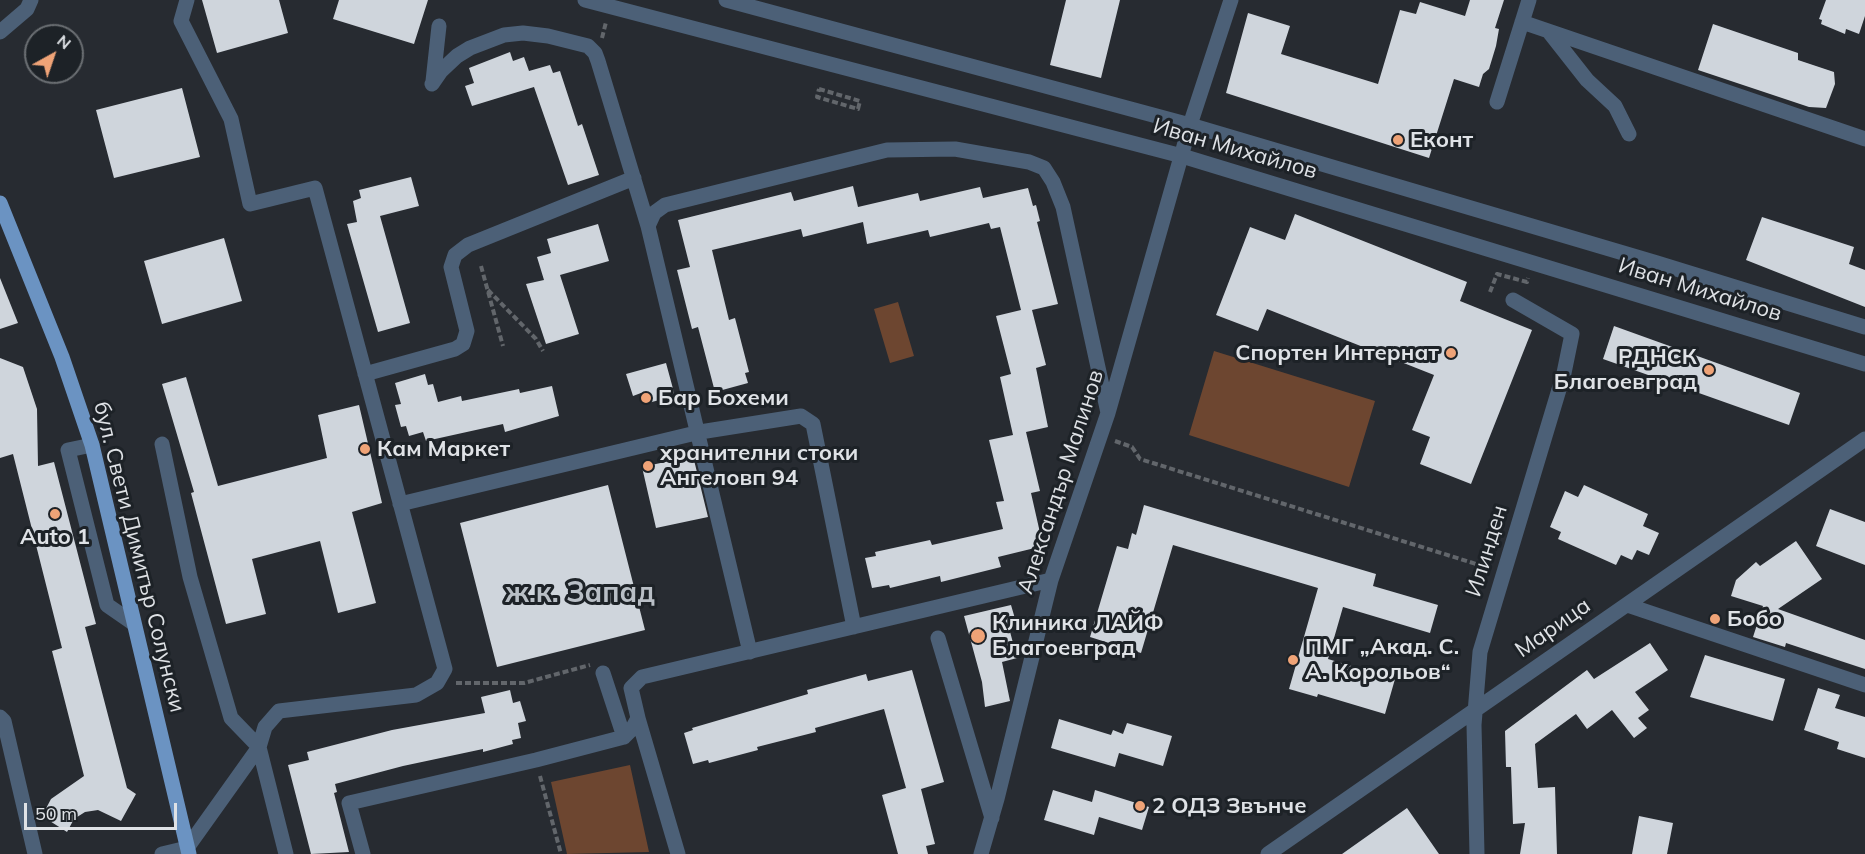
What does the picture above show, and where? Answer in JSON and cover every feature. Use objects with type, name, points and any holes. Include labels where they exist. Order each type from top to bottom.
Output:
[{"type":"main road","name":"бул. Свети Димитър Солунски","points":[[1,206],[62,357],[92,445],[188,851]]},
{"type":"street","points":[[0,32],[27,9],[31,0]]},
{"type":"street","points":[[162,854],[188,851],[260,747],[265,727],[279,711],[416,695],[437,683],[445,669],[315,188],[250,204],[231,119],[181,21],[187,0]]},
{"type":"street","name":"Иван Михайлов","points":[[585,0],[1182,156],[1865,364]]},
{"type":"street","name":"Иван Михайлов","points":[[726,0],[1190,125],[1658,263],[1865,327]]},
{"type":"street","name":"Александър Малинов","points":[[981,854],[1051,580],[1108,413],[1190,125],[1231,0]]},
{"type":"street","points":[[1497,102],[1529,0]]},
{"type":"street","points":[[1522,22],[1865,139]]},
{"type":"street","points":[[439,26],[432,84],[441,71],[457,56],[470,48],[504,35],[523,33],[548,36],[588,46],[595,53],[648,226],[700,432],[750,652]]},
{"type":"street","points":[[1550,33],[1587,80],[1615,106],[1629,134]]},
{"type":"street","points":[[648,226],[654,213],[665,205],[887,150],[955,149],[1029,162],[1044,168],[1053,182],[1063,207],[1108,413]]},
{"type":"street","points":[[365,374],[455,349],[463,344],[467,331],[451,267],[455,255],[468,245],[634,178]]},
{"type":"street","name":"Илинден","points":[[1477,854],[1475,710],[1480,652],[1564,373],[1572,334],[1513,300]]},
{"type":"street","points":[[400,504],[700,432],[801,416],[813,424],[854,627]]},
{"type":"street","name":"Марица","points":[[1268,854],[1865,439]]},
{"type":"street","points":[[162,444],[190,578],[231,718],[260,747],[286,854]]},
{"type":"street","points":[[92,445],[68,450],[107,605],[134,623]]},
{"type":"street","points":[[678,854],[631,688],[642,677],[1051,580]]},
{"type":"street","points":[[1627,605],[1865,685]]},
{"type":"street","points":[[938,638],[992,818]]},
{"type":"street","points":[[603,673],[624,737]]},
{"type":"street","points":[[0,717],[4,721],[35,854]]},
{"type":"street","points":[[363,854],[350,802],[536,760],[624,737],[638,718]]},
{"type":"path","points":[[598,61],[609,6]]},
{"type":"path","points":[[819,89],[860,101],[858,109],[817,97],[819,89]]},
{"type":"path","points":[[481,266],[503,346]]},
{"type":"path","points":[[1491,292],[1497,274],[1527,282]]},
{"type":"path","points":[[488,290],[536,339],[543,351]]},
{"type":"path","points":[[1132,447],[1140,459],[1503,573]]},
{"type":"path","points":[[437,683],[524,683],[600,662],[603,673]]},
{"type":"path","points":[[536,760],[561,854]]},
{"type":"shaded area","points":[[898,302],[914,356],[890,363],[874,309]]},
{"type":"shaded area","points":[[1214,351],[1375,401],[1349,487],[1189,435]]},
{"type":"shaded area","points":[[630,765],[649,852],[567,854],[551,782]]},
{"type":"building","points":[[202,0],[279,0],[288,33],[217,53]]},
{"type":"building","points":[[339,0],[428,0],[414,44],[333,19]]},
{"type":"building","points":[[1066,0],[1120,0],[1101,78],[1050,65]]},
{"type":"building","points":[[1470,0],[1504,0],[1495,28],[1499,29],[1496,46],[1489,69],[1483,74],[1479,87],[1454,79],[1429,158],[1226,93],[1248,13],[1290,26],[1281,54],[1378,84],[1400,10],[1416,14],[1420,2],[1465,16]]},
{"type":"building","points":[[1826,0],[1865,0],[1865,16],[1859,34],[1846,29],[1845,34],[1821,24],[1822,20],[1819,19]]},
{"type":"building","points":[[1713,24],[1798,53],[1798,60],[1834,72],[1835,84],[1826,108],[1809,107],[1698,70]]},
{"type":"building","points":[[510,52],[513,61],[524,57],[529,71],[550,65],[553,73],[560,71],[578,126],[582,124],[599,175],[568,185],[534,87],[472,106],[465,86],[474,83],[469,68]]},
{"type":"building","points":[[182,88],[200,157],[114,178],[96,110]]},
{"type":"building","points":[[411,177],[419,206],[380,216],[410,323],[378,332],[347,224],[357,222],[353,201],[361,198],[359,190]]},
{"type":"building","points":[[853,186],[858,207],[918,193],[920,201],[980,187],[983,198],[1028,188],[1033,206],[1036,205],[1040,221],[1037,222],[1058,304],[1032,310],[1046,365],[1036,368],[1048,427],[1026,432],[1040,491],[1031,493],[1043,546],[998,557],[1001,567],[941,582],[940,576],[890,588],[889,585],[872,588],[865,558],[876,556],[875,552],[930,540],[932,545],[1003,529],[996,502],[1004,501],[989,440],[1013,435],[1000,377],[1011,374],[996,316],[1021,310],[1000,227],[991,229],[989,223],[930,237],[928,230],[867,244],[863,222],[803,237],[801,229],[712,250],[729,320],[735,318],[749,372],[745,373],[748,383],[715,392],[698,327],[692,329],[677,270],[690,267],[678,220],[791,192],[794,201]]},
{"type":"building","name":"Спортен Интернат","points":[[1295,214],[1467,282],[1460,301],[1532,330],[1471,484],[1420,464],[1430,437],[1412,430],[1434,375],[1267,309],[1258,331],[1216,315],[1250,227],[1285,240]]},
{"type":"building","points":[[1762,217],[1854,247],[1849,264],[1865,270],[1865,307],[1746,260]]},
{"type":"building","points":[[598,224],[609,261],[560,275],[579,334],[546,344],[526,284],[544,280],[537,257],[551,253],[547,239]]},
{"type":"building","points":[[224,238],[242,301],[162,324],[144,261]]},
{"type":"building","points":[[0,278],[18,323],[0,329]]},
{"type":"building","points":[[1614,326],[1800,393],[1789,425],[1603,359]]},
{"type":"building","points":[[0,358],[23,367],[37,409],[38,466],[54,462],[96,624],[85,627],[127,788],[136,794],[121,821],[98,810],[85,812],[74,819],[67,832],[42,816],[51,799],[84,776],[52,651],[62,648],[13,454],[0,458]]},
{"type":"building","points":[[666,363],[675,396],[644,404],[641,393],[633,396],[626,374]]},
{"type":"building","points":[[425,374],[428,385],[433,384],[438,402],[461,396],[462,401],[519,389],[520,393],[552,386],[559,416],[505,432],[503,424],[426,441],[423,432],[409,436],[406,426],[401,427],[395,405],[401,404],[395,383]]},
{"type":"building","points":[[186,377],[218,486],[327,458],[318,415],[359,405],[382,503],[352,512],[376,603],[338,613],[320,541],[252,559],[266,614],[226,624],[191,493],[194,492],[162,384]]},
{"type":"building","points":[[693,456],[708,517],[656,528],[642,467]]},
{"type":"building","points":[[608,485],[645,630],[497,667],[460,523]]},
{"type":"building","points":[[1584,485],[1648,514],[1643,526],[1659,533],[1649,555],[1637,550],[1632,560],[1621,555],[1616,565],[1558,539],[1561,532],[1550,527],[1565,491],[1578,497]]},
{"type":"building","points":[[1144,505],[1376,574],[1373,586],[1438,605],[1430,633],[1343,607],[1328,659],[1395,679],[1385,714],[1318,694],[1317,697],[1289,689],[1318,588],[1173,545],[1141,653],[1090,637],[1117,546],[1128,549],[1132,533],[1136,535]]},
{"type":"building","points":[[1830,509],[1865,522],[1865,565],[1816,546]]},
{"type":"building","points":[[1796,541],[1822,579],[1778,609],[1865,640],[1865,669],[1786,643],[1785,647],[1753,637],[1763,606],[1731,596],[1736,580],[1756,562],[1760,566]]},
{"type":"building","points":[[1011,605],[1016,622],[1008,624],[1017,658],[1002,662],[1010,701],[985,707],[982,682],[964,616]]},
{"type":"building","points":[[1650,643],[1668,670],[1635,692],[1649,710],[1638,718],[1647,728],[1634,738],[1612,710],[1587,729],[1576,714],[1535,744],[1538,788],[1555,787],[1557,854],[1520,854],[1525,823],[1513,824],[1511,767],[1506,767],[1505,731],[1587,670],[1594,679]]},
{"type":"building","points":[[1705,655],[1785,679],[1773,721],[1690,697]]},
{"type":"building","points":[[912,670],[944,782],[921,789],[935,844],[926,846],[928,854],[898,854],[882,795],[906,788],[884,709],[815,728],[816,732],[757,747],[758,750],[709,763],[708,760],[693,764],[684,733],[693,730],[692,728],[808,694],[807,690],[866,674],[868,681]]},
{"type":"building","points":[[1818,688],[1840,695],[1835,708],[1865,717],[1865,758],[1837,749],[1839,742],[1804,730]]},
{"type":"building","points":[[510,690],[513,703],[520,701],[526,721],[518,723],[521,738],[512,740],[513,744],[483,752],[483,749],[403,766],[335,784],[337,792],[334,793],[349,852],[311,854],[288,765],[309,760],[307,752],[392,730],[485,713],[481,697]]},
{"type":"building","points":[[1059,719],[1111,735],[1113,730],[1123,734],[1127,723],[1172,736],[1163,766],[1119,753],[1115,767],[1051,748]]},
{"type":"building","points":[[1053,790],[1092,802],[1095,790],[1149,807],[1142,830],[1099,817],[1094,835],[1044,820]]},
{"type":"building","points":[[1407,808],[1439,854],[1342,854]]},
{"type":"building","points":[[1639,816],[1673,823],[1667,854],[1632,854]]},
{"type":"place","name":"Еконт","points":[[1398,140]]},
{"type":"place","name":"Спортен Интернат","points":[[1451,353]]},
{"type":"place","name":"РДНСК Благоевград","points":[[1709,370]]},
{"type":"place","name":"Бар Бохеми","points":[[646,398]]},
{"type":"place","name":"Кам Маркет","points":[[365,449]]},
{"type":"place","name":"хранителни стоки Ангеловп 94","points":[[648,466]]},
{"type":"place","name":"Auto 1","points":[[55,514]]},
{"type":"place","name":"Бобо","points":[[1715,619]]},
{"type":"place","name":"Клиника ЛАЙФ Благоевград","points":[[978,636]]},
{"type":"place","name":"ПМГ „Акад. С. А. Корольов“","points":[[1293,660]]},
{"type":"place","name":"2 ОДЗ Звънче","points":[[1140,806]]},
{"type":"district","name":"ж.к. Запад","points":[[580,594]]}]
